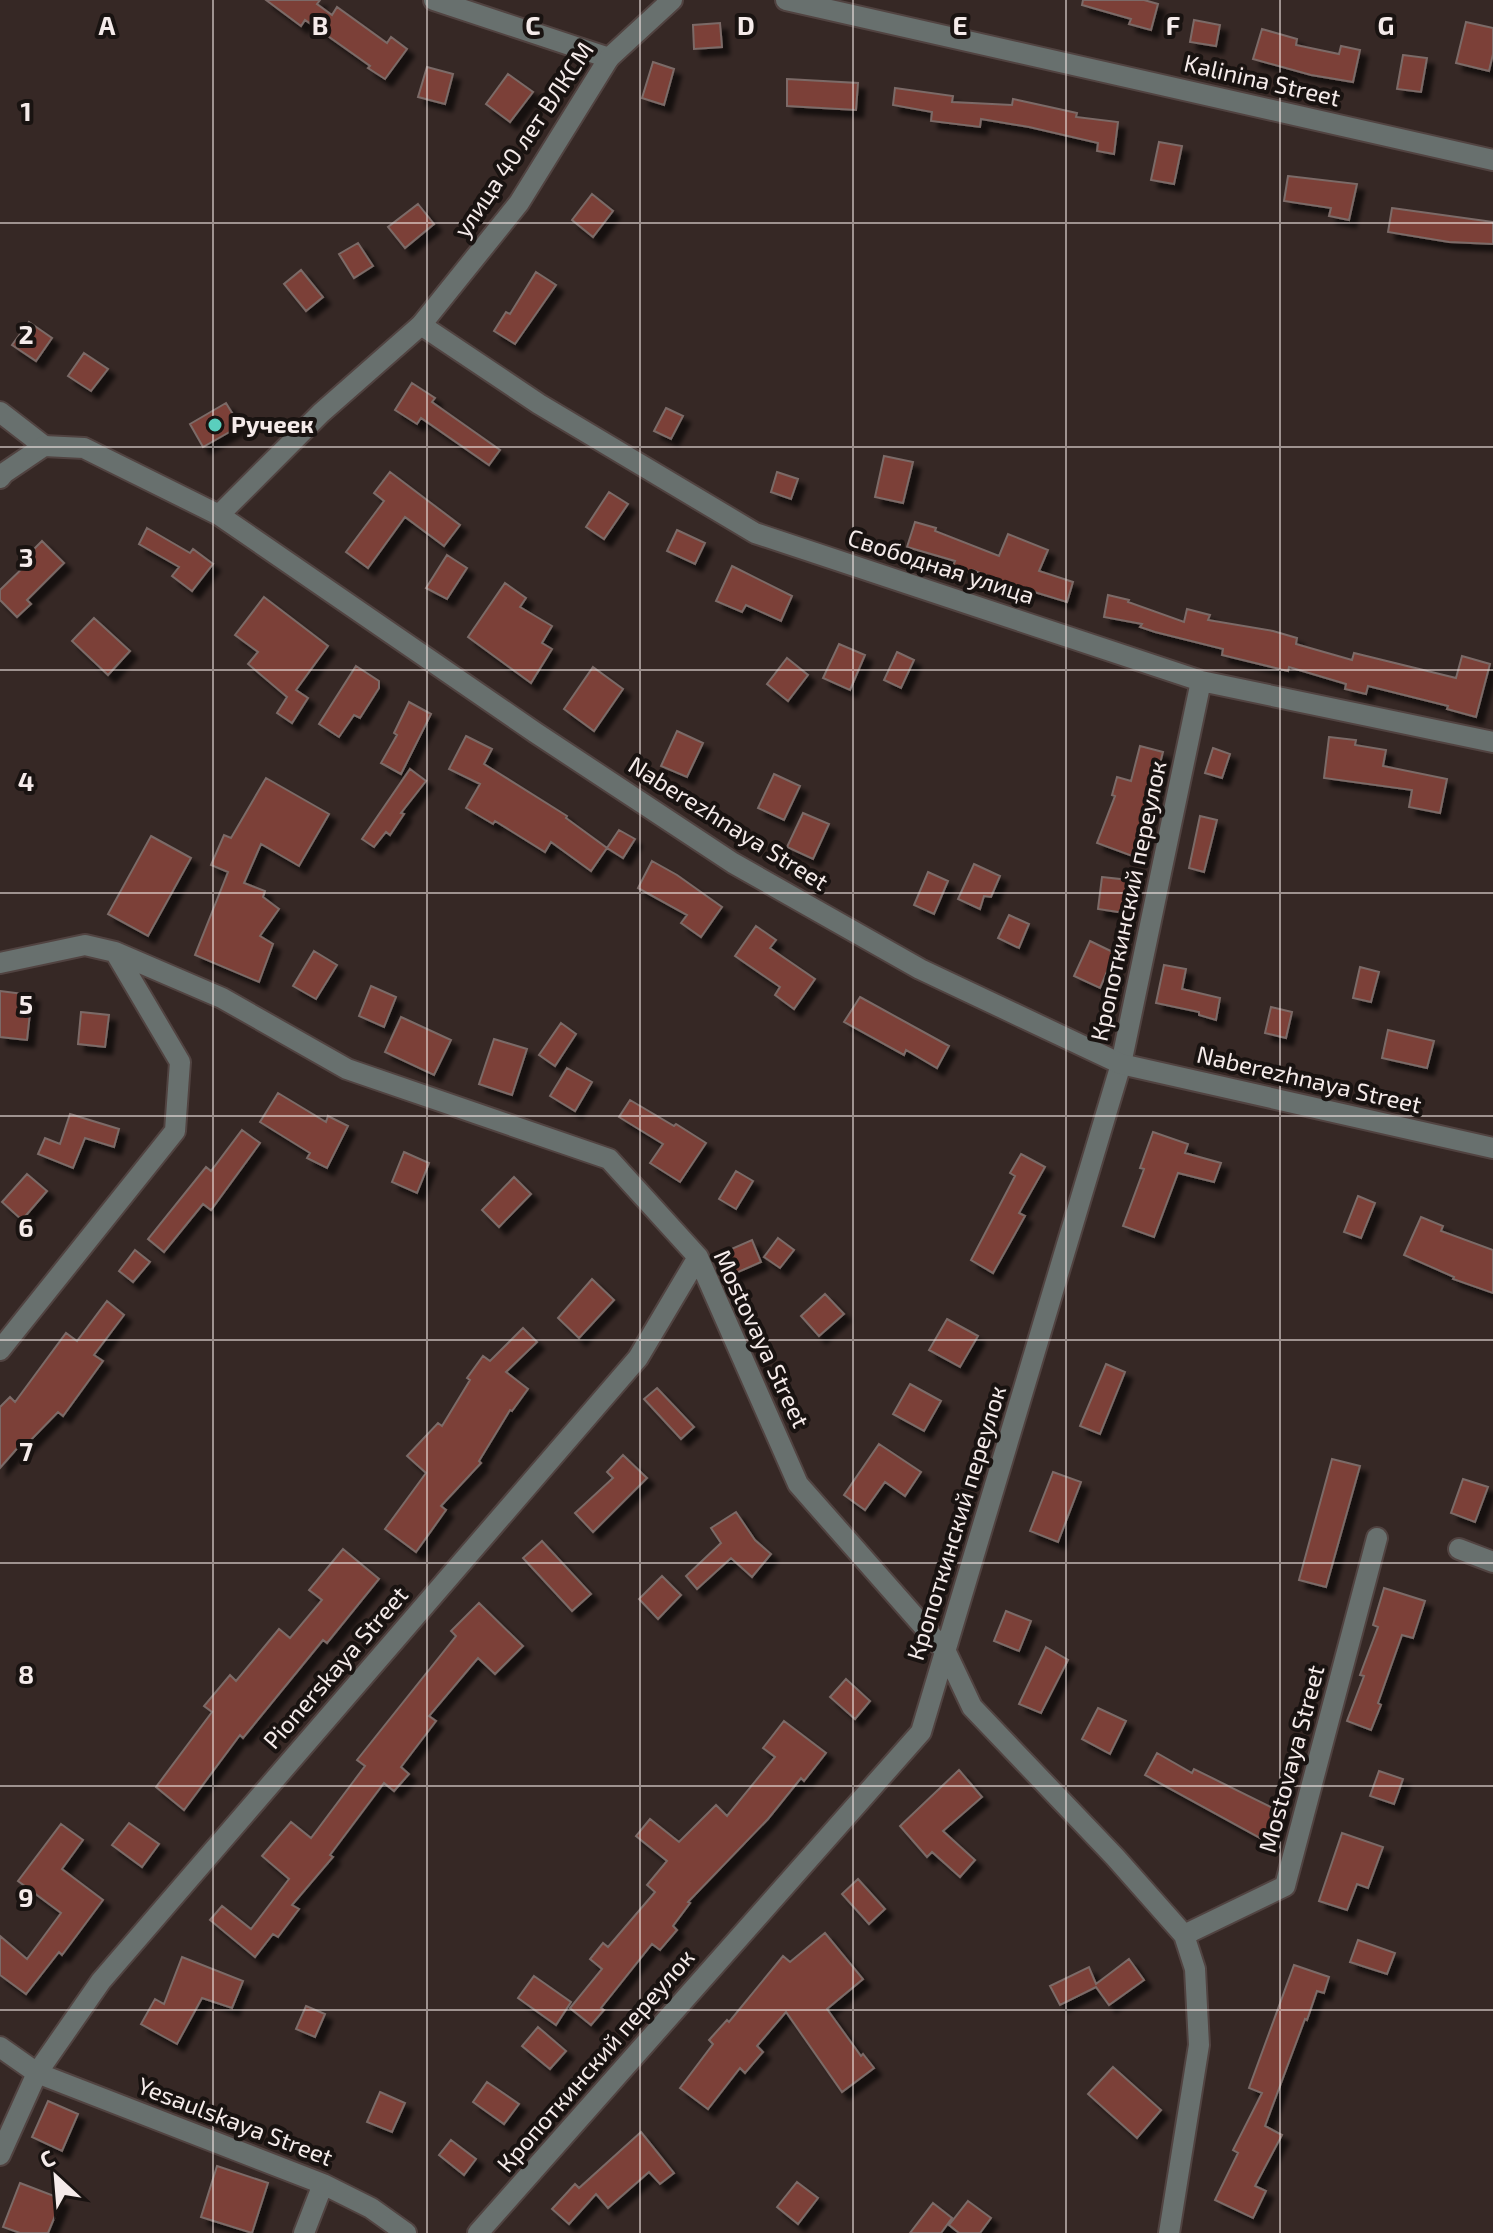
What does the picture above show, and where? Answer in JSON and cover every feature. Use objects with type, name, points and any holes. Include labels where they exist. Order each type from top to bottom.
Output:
[{"type":"street","points":[[434,0],[609,58]]},
{"type":"street","name":"улица 40 лет ВЛКСМ","points":[[219,515],[321,413],[421,325],[519,203],[609,58],[672,0]]},
{"type":"street","name":"Kalinina Street","points":[[786,0],[1493,160]]},
{"type":"street","name":"Свободная улица","points":[[421,325],[539,404],[755,533],[1201,681],[1493,742]]},
{"type":"street","points":[[0,412],[44,446],[0,478]]},
{"type":"street","name":"Naberezhnaya Street","points":[[44,446],[84,448],[219,515],[536,733],[733,863],[920,969],[1121,1064],[1493,1148]]},
{"type":"street","name":"Кропоткинский переулок","points":[[478,2233],[921,1732],[1121,1064],[1201,681]]},
{"type":"street","name":"Mostovaya Street","points":[[0,963],[85,945],[115,952],[222,998],[347,1069],[609,1159],[698,1257],[798,1484],[946,1652],[972,1707],[1115,1857],[1184,1935],[1195,1969],[1199,2045],[1169,2233]]},
{"type":"street","points":[[0,1350],[175,1131],[180,1062],[115,952]]},
{"type":"street","name":"Pionerskaya Street","points":[[0,2155],[37,2073],[101,1981],[638,1358],[698,1257]]},
{"type":"street","name":"Mostovaya Street","points":[[1184,1935],[1285,1886],[1377,1538]]},
{"type":"street","points":[[1459,1549],[1493,1562]]},
{"type":"street","points":[[0,2047],[37,2073]]},
{"type":"street","name":"Yesaulskaya Street","points":[[37,2073],[323,2184],[371,2208],[406,2233]]},
{"type":"street","points":[[304,2233],[323,2184]]},
{"type":"building","points":[[266,0],[320,0],[317,4],[332,15],[337,7],[387,43],[391,37],[407,49],[385,79],[305,20],[301,26]]},
{"type":"building","points":[[1083,0],[1144,0],[1158,4],[1151,30],[1129,24],[1131,19],[1082,5]]},
{"type":"building","points":[[1194,20],[1220,25],[1216,46],[1190,42]]},
{"type":"building","points":[[1466,22],[1493,28],[1493,54],[1489,71],[1456,63]]},
{"type":"building","points":[[720,23],[722,47],[694,49],[693,25]]},
{"type":"building","points":[[1262,29],[1297,39],[1296,45],[1339,54],[1341,46],[1360,50],[1353,82],[1311,75],[1253,59]]},
{"type":"building","points":[[1403,55],[1427,58],[1421,92],[1397,89]]},
{"type":"building","points":[[653,62],[674,69],[664,105],[642,98]]},
{"type":"building","points":[[427,67],[453,74],[445,104],[418,97]]},
{"type":"building","points":[[508,74],[533,92],[510,122],[486,104]]},
{"type":"building","points":[[787,79],[858,83],[856,110],[787,106]]},
{"type":"building","points":[[895,88],[953,96],[952,102],[1012,105],[1013,99],[1077,113],[1076,117],[1118,122],[1114,154],[1097,151],[1098,143],[1029,127],[981,119],[980,127],[931,121],[932,112],[893,105]]},
{"type":"building","points":[[1159,142],[1182,146],[1174,184],[1151,180]]},
{"type":"building","points":[[1288,176],[1357,184],[1349,220],[1329,216],[1331,208],[1284,201]]},
{"type":"building","points":[[592,194],[613,211],[593,237],[572,220]]},
{"type":"building","points":[[418,204],[434,224],[405,248],[388,227]]},
{"type":"building","points":[[1392,208],[1493,222],[1493,244],[1449,242],[1388,232]]},
{"type":"building","points":[[358,243],[373,266],[354,278],[339,254]]},
{"type":"building","points":[[301,270],[323,297],[306,311],[284,284]]},
{"type":"building","points":[[536,272],[556,285],[515,344],[494,331],[506,312],[510,314]]},
{"type":"building","points":[[29,322],[52,338],[36,361],[12,345]]},
{"type":"building","points":[[84,353],[108,369],[91,391],[68,376]]},
{"type":"building","points":[[412,383],[435,398],[432,402],[500,450],[489,465],[421,418],[417,424],[395,410]]},
{"type":"building","name":"Ручеек","points":[[226,403],[240,426],[203,447],[190,424]]},
{"type":"building","points":[[666,408],[683,416],[671,439],[654,431]]},
{"type":"building","points":[[884,456],[913,462],[903,503],[875,497]]},
{"type":"building","points":[[390,472],[460,525],[444,546],[405,517],[368,568],[346,552],[384,501],[374,493]]},
{"type":"building","points":[[777,472],[798,479],[791,499],[771,492]]},
{"type":"building","points":[[609,492],[628,504],[604,539],[586,527]]},
{"type":"building","points":[[915,522],[999,556],[1008,534],[1048,550],[1039,571],[1073,582],[1067,602],[1030,593],[973,570],[972,574],[953,566],[955,561],[907,547]]},
{"type":"building","points":[[147,528],[190,553],[193,549],[213,564],[192,591],[172,576],[179,567],[139,544]]},
{"type":"building","points":[[677,530],[705,543],[695,564],[667,551]]},
{"type":"building","points":[[42,541],[64,563],[27,600],[31,604],[17,617],[0,600],[0,590],[32,559],[28,555]]},
{"type":"building","points":[[447,555],[467,568],[447,599],[426,588]]},
{"type":"building","points":[[732,566],[792,596],[781,621],[746,605],[742,612],[716,601]]},
{"type":"building","points":[[505,583],[526,598],[520,607],[552,626],[542,643],[552,649],[531,683],[468,637]]},
{"type":"building","points":[[1108,595],[1184,622],[1187,609],[1210,615],[1208,620],[1273,631],[1297,638],[1296,644],[1352,660],[1354,653],[1456,678],[1462,656],[1490,664],[1476,717],[1447,709],[1448,706],[1368,686],[1366,694],[1345,689],[1346,684],[1289,667],[1288,671],[1222,655],[1223,649],[1155,632],[1140,627],[1142,624],[1104,617]]},
{"type":"building","points":[[264,597],[328,646],[296,690],[308,698],[292,723],[277,713],[287,697],[248,664],[258,652],[235,635]]},
{"type":"building","points":[[94,618],[130,651],[108,675],[72,641]]},
{"type":"building","points":[[839,644],[865,655],[850,690],[823,678]]},
{"type":"building","points":[[897,652],[914,660],[901,688],[884,680]]},
{"type":"building","points":[[787,658],[808,675],[788,701],[767,684]]},
{"type":"building","points":[[356,666],[379,681],[379,688],[360,718],[354,715],[339,737],[319,724]]},
{"type":"building","points":[[593,667],[623,689],[594,731],[564,709]]},
{"type":"building","points":[[409,702],[431,714],[401,774],[381,763],[397,735],[394,733]]},
{"type":"building","points":[[677,731],[703,743],[687,777],[661,766]]},
{"type":"building","points":[[466,736],[492,749],[484,764],[567,816],[607,848],[591,871],[551,842],[545,852],[495,821],[493,824],[466,808],[480,784],[449,769]]},
{"type":"building","points":[[1329,737],[1356,740],[1355,745],[1386,750],[1383,766],[1447,779],[1440,813],[1409,807],[1412,790],[1324,778]]},
{"type":"building","points":[[1140,746],[1163,752],[1135,857],[1097,843],[1115,796],[1112,795],[1117,777],[1131,781]]},
{"type":"building","points":[[1213,748],[1230,754],[1222,778],[1205,773]]},
{"type":"building","points":[[410,769],[426,781],[401,813],[404,814],[390,835],[386,832],[374,847],[362,839]]},
{"type":"building","points":[[774,774],[800,786],[784,820],[758,808]]},
{"type":"building","points":[[266,778],[329,814],[299,866],[261,844],[244,883],[265,891],[263,897],[279,909],[260,936],[273,944],[259,982],[195,955],[228,872],[211,865],[224,835],[231,838]]},
{"type":"building","points":[[803,813],[829,824],[813,859],[787,847]]},
{"type":"building","points":[[1200,816],[1217,820],[1204,872],[1189,868]]},
{"type":"building","points":[[619,830],[635,839],[623,858],[607,848]]},
{"type":"building","points":[[151,836],[191,858],[148,936],[108,914]]},
{"type":"building","points":[[652,861],[722,907],[701,937],[681,923],[687,915],[638,888]]},
{"type":"building","points":[[974,864],[1000,876],[991,897],[984,896],[980,909],[958,899]]},
{"type":"building","points":[[928,872],[948,881],[934,914],[914,905]]},
{"type":"building","points":[[1102,877],[1129,880],[1125,913],[1098,909]]},
{"type":"building","points":[[1009,915],[1029,924],[1019,948],[998,938]]},
{"type":"building","points":[[756,926],[776,940],[770,948],[815,979],[794,1009],[775,995],[780,987],[735,956]]},
{"type":"building","points":[[1090,941],[1115,953],[1100,988],[1074,976]]},
{"type":"building","points":[[314,951],[337,965],[316,999],[293,986]]},
{"type":"building","points":[[1164,965],[1186,969],[1182,989],[1220,998],[1216,1020],[1199,1015],[1199,1012],[1156,1003]]},
{"type":"building","points":[[1360,967],[1379,972],[1371,1002],[1353,998]]},
{"type":"building","points":[[371,986],[396,997],[384,1027],[359,1016]]},
{"type":"building","points":[[0,991],[32,995],[27,1040],[0,1037]]},
{"type":"building","points":[[860,997],[949,1046],[937,1068],[906,1050],[904,1055],[844,1022]]},
{"type":"building","points":[[1271,1007],[1292,1012],[1286,1038],[1265,1033]]},
{"type":"building","points":[[81,1012],[109,1015],[105,1047],[78,1044]]},
{"type":"building","points":[[401,1017],[451,1040],[434,1075],[385,1052]]},
{"type":"building","points":[[561,1023],[576,1034],[555,1066],[539,1055]]},
{"type":"building","points":[[1388,1030],[1434,1041],[1427,1068],[1382,1058]]},
{"type":"building","points":[[494,1039],[527,1049],[512,1095],[479,1084]]},
{"type":"building","points":[[567,1068],[592,1082],[575,1111],[550,1096]]},
{"type":"building","points":[[278,1093],[326,1122],[328,1116],[348,1126],[327,1168],[307,1158],[310,1153],[260,1122]]},
{"type":"building","points":[[630,1100],[706,1143],[680,1182],[650,1163],[663,1144],[619,1117]]},
{"type":"building","points":[[70,1114],[119,1129],[114,1147],[85,1138],[73,1168],[38,1154],[45,1138],[60,1144]]},
{"type":"building","points":[[242,1130],[260,1143],[211,1210],[203,1204],[164,1252],[148,1239],[206,1167],[211,1171]]},
{"type":"building","points":[[1153,1132],[1188,1144],[1185,1153],[1221,1163],[1214,1182],[1178,1173],[1154,1237],[1123,1226],[1144,1169],[1140,1168]]},
{"type":"building","points":[[404,1152],[429,1163],[417,1193],[392,1182]]},
{"type":"building","points":[[1021,1154],[1045,1167],[1019,1213],[1025,1216],[993,1273],[971,1260],[1015,1176],[1010,1173]]},
{"type":"building","points":[[736,1171],[753,1181],[736,1209],[719,1199]]},
{"type":"building","points":[[27,1174],[47,1191],[22,1220],[2,1202]]},
{"type":"building","points":[[514,1177],[531,1194],[499,1227],[482,1210]]},
{"type":"building","points":[[1358,1196],[1375,1203],[1361,1238],[1344,1232]]},
{"type":"building","points":[[1421,1217],[1443,1226],[1441,1231],[1493,1250],[1493,1293],[1453,1279],[1404,1255]]},
{"type":"building","points":[[778,1238],[794,1250],[780,1268],[764,1257]]},
{"type":"building","points":[[752,1240],[761,1262],[729,1276],[720,1254]]},
{"type":"building","points":[[135,1250],[150,1262],[133,1282],[119,1271]]},
{"type":"building","points":[[592,1279],[614,1300],[579,1338],[558,1318]]},
{"type":"building","points":[[825,1294],[844,1314],[819,1336],[801,1316]]},
{"type":"building","points":[[107,1301],[124,1315],[94,1355],[103,1361],[63,1416],[58,1412],[23,1448],[20,1445],[0,1468],[0,1407],[10,1397],[15,1402],[66,1333],[77,1341]]},
{"type":"building","points":[[947,1319],[978,1336],[960,1367],[929,1350]]},
{"type":"building","points":[[523,1328],[537,1342],[506,1372],[528,1389],[510,1410],[479,1461],[481,1463],[441,1506],[446,1510],[416,1552],[385,1529],[426,1473],[407,1456],[438,1423],[442,1426],[470,1380],[467,1378],[483,1356],[490,1361]]},
{"type":"building","points":[[1106,1364],[1125,1372],[1100,1434],[1080,1426]]},
{"type":"building","points":[[910,1384],[941,1401],[924,1431],[893,1414]]},
{"type":"building","points":[[657,1388],[694,1427],[681,1439],[644,1399]]},
{"type":"building","points":[[879,1444],[921,1472],[905,1496],[885,1482],[865,1510],[844,1495]]},
{"type":"building","points":[[623,1455],[647,1478],[593,1532],[575,1513],[613,1478],[607,1472]]},
{"type":"building","points":[[1332,1459],[1360,1466],[1326,1587],[1299,1580]]},
{"type":"building","points":[[1053,1472],[1081,1482],[1058,1542],[1030,1531]]},
{"type":"building","points":[[1463,1479],[1488,1487],[1475,1522],[1451,1513]]},
{"type":"building","points":[[736,1512],[755,1540],[771,1554],[752,1577],[731,1558],[697,1589],[686,1576],[721,1543],[711,1528]]},
{"type":"building","points":[[542,1541],[591,1594],[572,1611],[523,1558]]},
{"type":"building","points":[[343,1549],[379,1579],[327,1643],[323,1640],[243,1738],[240,1735],[184,1810],[156,1787],[212,1712],[204,1706],[230,1675],[236,1681],[279,1629],[290,1638],[322,1600],[309,1590]]},
{"type":"building","points":[[662,1576],[681,1595],[658,1619],[639,1599]]},
{"type":"building","points":[[1384,1588],[1425,1601],[1413,1638],[1402,1635],[1371,1730],[1347,1721],[1378,1627],[1373,1625]]},
{"type":"building","points":[[479,1603],[523,1646],[495,1674],[478,1658],[429,1716],[436,1721],[401,1767],[409,1774],[394,1791],[384,1783],[330,1855],[333,1857],[292,1905],[299,1909],[278,1937],[273,1934],[255,1957],[210,1920],[222,1906],[251,1929],[289,1879],[262,1856],[291,1822],[311,1838],[365,1766],[357,1760],[456,1636],[451,1631]]},
{"type":"building","points":[[1006,1611],[1031,1621],[1019,1651],[994,1641]]},
{"type":"building","points":[[1046,1647],[1068,1660],[1041,1713],[1019,1704]]},
{"type":"building","points":[[846,1679],[870,1701],[855,1719],[830,1697]]},
{"type":"building","points":[[1098,1708],[1126,1721],[1110,1754],[1082,1739]]},
{"type":"building","points":[[784,1721],[826,1753],[804,1781],[801,1778],[768,1819],[688,1902],[673,1926],[677,1930],[660,1950],[652,1944],[591,2025],[570,2008],[602,1969],[590,1959],[603,1943],[608,1947],[655,1892],[647,1885],[667,1861],[636,1836],[650,1819],[679,1842],[716,1805],[727,1816],[775,1757],[763,1748]]},
{"type":"building","points":[[1157,1753],[1192,1773],[1194,1769],[1283,1813],[1267,1842],[1145,1775]]},
{"type":"building","points":[[959,1770],[982,1797],[943,1831],[975,1860],[960,1877],[932,1852],[927,1857],[900,1826]]},
{"type":"building","points":[[1379,1771],[1403,1779],[1394,1804],[1370,1796]]},
{"type":"building","points":[[129,1823],[159,1844],[142,1867],[112,1845]]},
{"type":"building","points":[[61,1824],[83,1840],[62,1869],[103,1900],[62,1955],[59,1952],[26,1994],[0,1975],[0,1936],[27,1959],[61,1913],[18,1881]]},
{"type":"building","points":[[1342,1833],[1383,1847],[1368,1888],[1357,1884],[1347,1910],[1319,1901]]},
{"type":"building","points":[[858,1879],[885,1909],[869,1924],[842,1894]]},
{"type":"building","points":[[825,1933],[863,1979],[827,2009],[861,2056],[863,2054],[874,2068],[842,2092],[786,2012],[757,2046],[763,2052],[745,2073],[740,2068],[708,2109],[680,2088],[713,2044],[709,2040],[727,2020],[729,2022],[783,1956],[790,1962]]},
{"type":"building","points":[[1358,1940],[1395,1953],[1387,1974],[1350,1962]]},
{"type":"building","points":[[182,1957],[243,1981],[232,2008],[202,1998],[177,2044],[141,2024],[155,1999],[164,2004]]},
{"type":"building","points":[[1129,1959],[1144,1980],[1109,2005],[1096,1987],[1060,2005],[1050,1986],[1089,1967],[1096,1984]]},
{"type":"building","points":[[1294,1965],[1329,1977],[1324,1993],[1317,1991],[1265,2126],[1282,2135],[1255,2186],[1266,2191],[1253,2218],[1215,2200],[1238,2153],[1233,2150],[1262,2093],[1249,2088]]},
{"type":"building","points":[[534,1976],[571,2002],[556,2025],[518,1998]]},
{"type":"building","points":[[306,2006],[325,2014],[315,2037],[296,2029]]},
{"type":"building","points":[[538,2027],[566,2051],[550,2069],[522,2046]]},
{"type":"building","points":[[1113,2067],[1161,2110],[1137,2138],[1088,2094]]},
{"type":"building","points":[[487,2082],[519,2104],[504,2124],[473,2102]]},
{"type":"building","points":[[380,2092],[405,2103],[392,2132],[367,2122]]},
{"type":"building","points":[[48,2101],[78,2114],[62,2151],[32,2137]]},
{"type":"building","points":[[641,2132],[674,2173],[660,2184],[649,2172],[608,2208],[596,2194],[569,2224],[552,2209],[575,2184],[579,2188]]},
{"type":"building","points":[[451,2140],[476,2159],[464,2175],[439,2155]]},
{"type":"building","points":[[217,2166],[268,2183],[252,2233],[201,2217]]},
{"type":"building","points":[[797,2182],[818,2198],[798,2224],[777,2207]]},
{"type":"building","points":[[20,2183],[62,2199],[48,2233],[20,2233],[3,2227]]},
{"type":"building","points":[[968,2201],[991,2218],[980,2233],[959,2233],[949,2225]]},
{"type":"building","points":[[933,2203],[952,2218],[941,2233],[910,2233]]},
{"type":"place","name":"Ручеек","points":[[215,425]]}]
